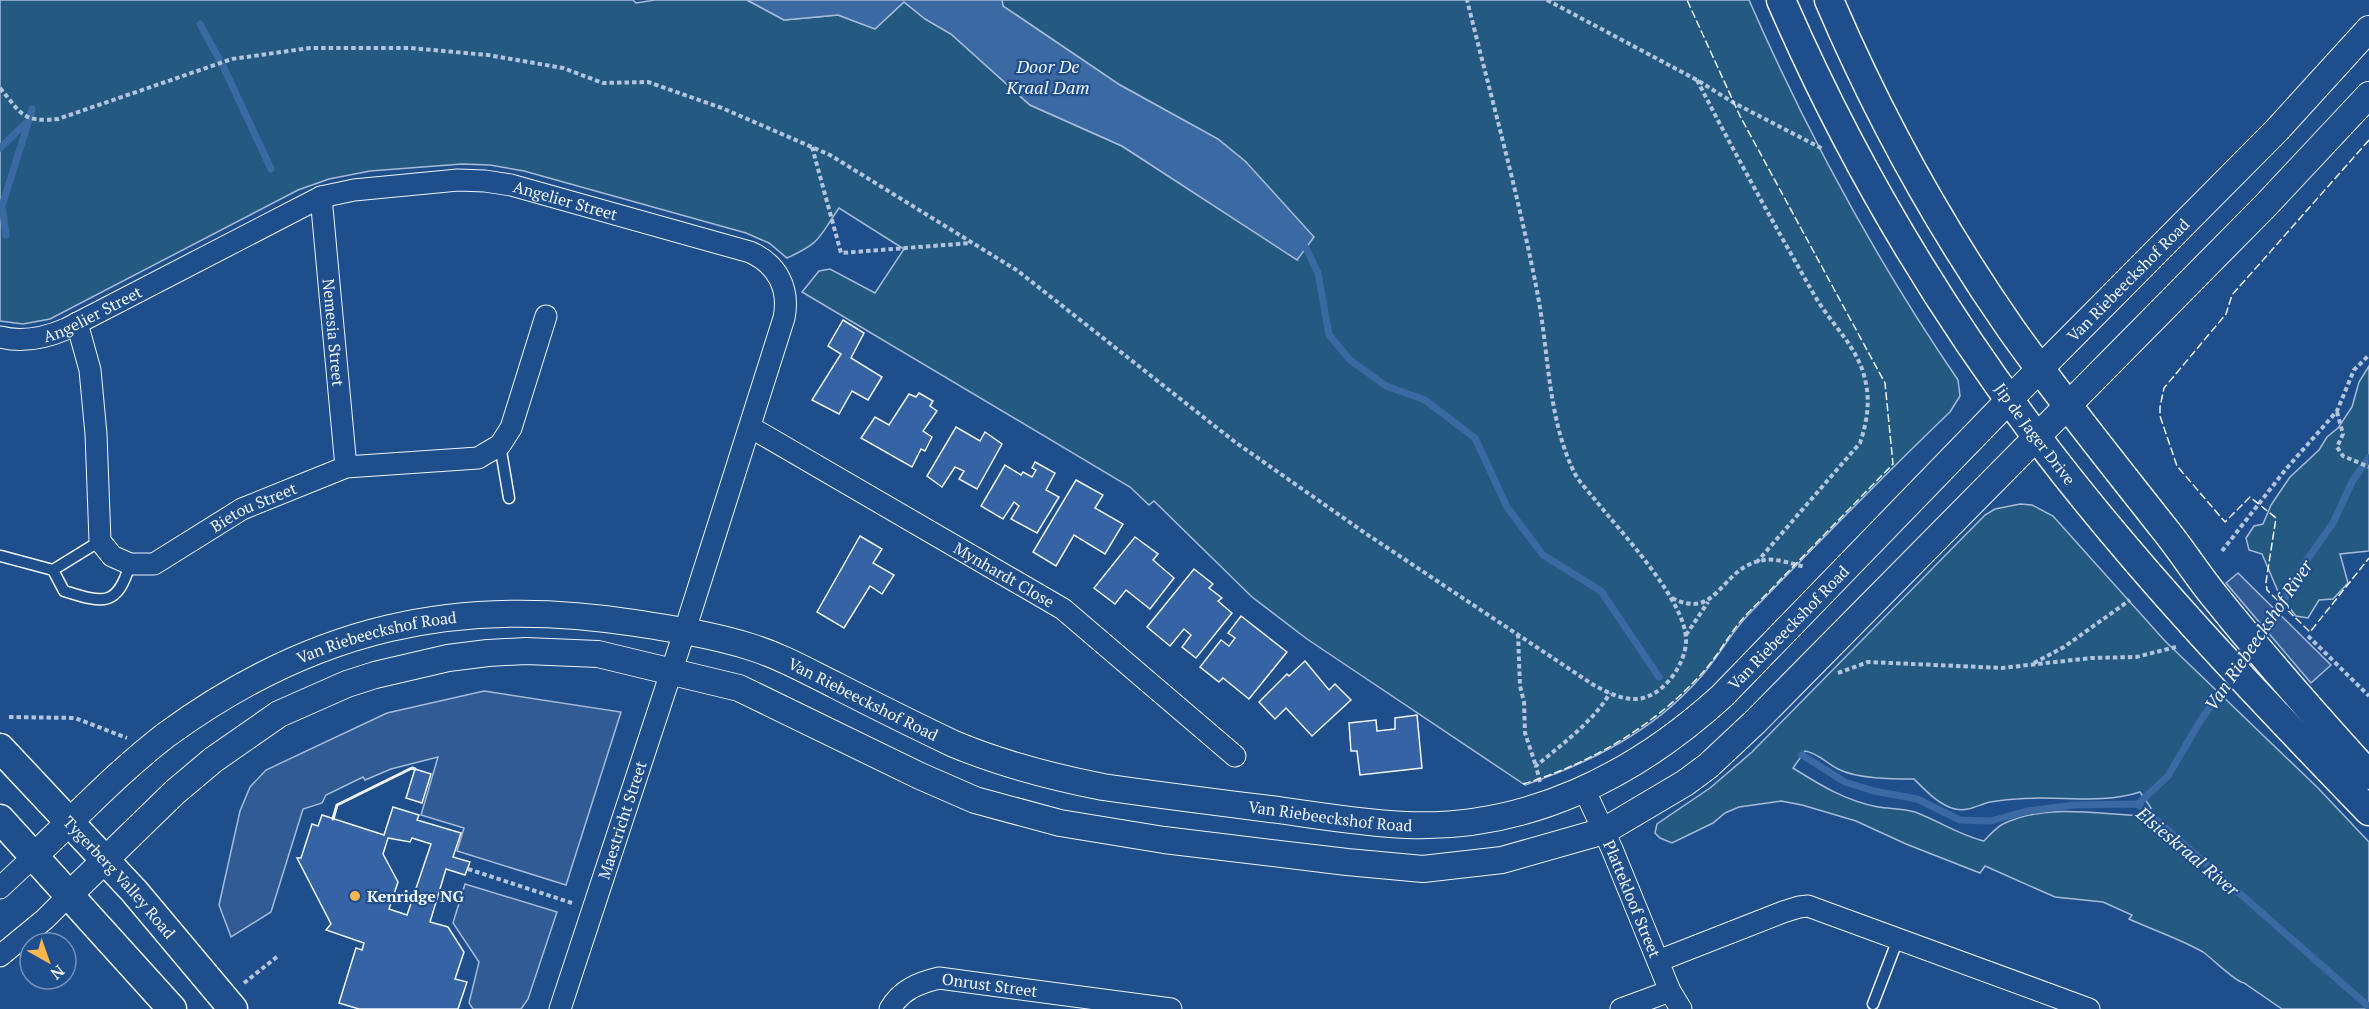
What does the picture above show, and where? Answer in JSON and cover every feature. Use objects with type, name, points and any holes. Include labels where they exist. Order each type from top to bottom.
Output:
[{"type":"main road","name":"Jip de Jager Drive","points":[[1781,0],[1803,51],[1872,185],[1948,310],[2009,400],[2112,530],[2283,722],[2369,811]]},
{"type":"main road","points":[[1829,0],[1869,87],[1936,210],[2003,316],[2067,406],[2163,526],[2215,597],[2364,768]]},
{"type":"main road","name":"Tygerberg Valley Road","points":[[0,748],[134,891],[233,1009]]},
{"type":"main road","points":[[0,819],[172,1009]]},
{"type":"street","name":"Van Riebeeckshof Road","points":[[34,856],[164,737],[204,709],[273,669],[344,640],[422,620],[493,613],[594,616],[685,630],[751,647],[784,660],[983,756],[1058,778],[1103,787],[1406,825],[1470,821],[1545,805],[1610,777],[1651,753],[1722,696],[2009,400],[2277,130],[2369,29]]},
{"type":"street","points":[[0,956],[45,919],[175,792],[232,746],[279,714],[347,684],[375,675],[448,658],[488,652],[598,654],[739,688],[920,776],[975,800],[1060,823],[1112,832],[1347,862],[1423,869],[1502,860],[1604,831],[1677,789],[1723,753],[2274,198],[2369,95]]},
{"type":"street","name":"Angelier Street","points":[[0,337],[21,340],[52,335],[321,197],[354,190],[458,180],[511,185],[760,256],[777,272],[786,294],[786,306],[685,630]]},
{"type":"street","name":"Nemesia Street","points":[[321,197],[346,467]]},
{"type":"street","points":[[500,446],[511,428],[546,316]]},
{"type":"street","points":[[77,323],[90,370],[96,434],[100,541],[112,556],[130,564]]},
{"type":"street","name":"Mynhardt Close","points":[[750,427],[1063,609],[1234,756]]},
{"type":"street","name":"Bietou Street","points":[[130,564],[154,564],[242,508],[346,467],[478,458],[500,446]]},
{"type":"street","name":"Maestricht Street","points":[[560,1009],[685,630]]},
{"type":"street","name":"Plattekloof Street","points":[[1584,789],[1604,831],[1670,991],[1681,1009]]},
{"type":"street","points":[[0,888],[34,856]]},
{"type":"street","points":[[1658,961],[1799,907],[1820,910],[2089,1009]]},
{"type":"street","name":"Onrust Street","points":[[890,1009],[899,997],[913,986],[939,978],[1171,1009]]},
{"type":"street","points":[[1621,1009],[1670,991]]},
{"type":"lane","points":[[500,446],[509,498]]},
{"type":"lane","points":[[1,556],[53,570],[100,541]]},
{"type":"lane","points":[[53,570],[64,591],[101,600],[118,592],[124,585],[130,564]]},
{"type":"lane","points":[[1873,1004],[1898,939]]},
{"type":"path","points":[[0,88],[23,115],[39,121],[58,119],[232,59],[310,48],[410,48],[488,55],[563,68],[603,83],[648,82],[722,108],[830,155],[1018,271],[1235,442],[1365,533],[1592,684],[1610,693],[1635,699],[1649,696],[1670,678],[1684,657],[1685,626],[1671,597],[1574,474],[1555,421],[1544,327],[1529,248],[1467,0]]},
{"type":"path","points":[[1546,0],[1697,80],[1734,104],[1822,148],[1828,158]]},
{"type":"path","points":[[1697,80],[1760,200],[1819,302],[1848,343],[1862,370],[1868,393],[1868,419],[1860,443],[1757,562]]},
{"type":"path","points":[[812,146],[841,253],[972,243]]},
{"type":"path","points":[[2222,551],[2286,469],[2337,411],[2354,370],[2369,355]]},
{"type":"path","points":[[2337,411],[2343,434],[2337,447],[2343,456],[2369,467]]},
{"type":"path","points":[[1686,635],[1708,601],[1739,570],[1764,560],[1775,560],[1805,567]]},
{"type":"path","points":[[1671,597],[1689,604],[1699,605],[1708,601]]},
{"type":"path","points":[[2031,665],[2064,647],[2130,600]]},
{"type":"path","points":[[1518,634],[1525,733],[1540,786]]},
{"type":"path","points":[[2308,636],[2369,696]]},
{"type":"path","points":[[1834,674],[1868,662],[2002,668],[2091,657],[2136,657],[2176,647]]},
{"type":"path","points":[[1536,766],[1595,714],[1610,693]]},
{"type":"path","points":[[9,717],[75,718],[130,739]]},
{"type":"path","points":[[468,869],[593,910]]},
{"type":"path","points":[[244,983],[278,956]]},
{"type":"shaded area","points":[[0,0],[633,0],[636,3],[655,0],[747,0],[784,20],[838,15],[875,29],[904,2],[925,19],[951,34],[1030,105],[1122,146],[1297,259],[1246,162],[1218,139],[1120,85],[1003,6],[1002,0],[1749,0],[1771,50],[1844,195],[1899,289],[1958,380],[1960,396],[1950,412],[1748,615],[1705,672],[1680,699],[1618,744],[1573,767],[1525,785],[1307,639],[1252,597],[1154,501],[1149,505],[1130,487],[802,292],[819,271],[830,269],[875,293],[904,249],[839,208],[823,233],[813,243],[787,258],[769,243],[746,233],[524,171],[490,165],[462,164],[370,171],[329,179],[298,190],[50,319],[23,324],[0,321]]},
{"type":"shaded area","points":[[2369,366],[2369,551],[2340,554],[2348,583],[2333,599],[2319,600],[2308,618],[2296,616],[2280,596],[2262,554],[2249,550],[2246,538],[2254,526],[2263,524],[2271,505],[2290,477],[2319,450],[2327,437],[2338,428],[2352,407],[2359,382]]},
{"type":"shaded area","points":[[2020,504],[2032,505],[2053,516],[2165,641],[2318,788],[2369,842],[2369,1009],[2282,1009],[2235,979],[2203,952],[2129,919],[2132,915],[2103,902],[2055,897],[1985,866],[1980,873],[1906,844],[1856,821],[1802,805],[1781,801],[1739,807],[1672,843],[1655,833],[1657,824],[1710,788],[1752,752],[1985,515],[1995,509]],"holes":[[[1805,751],[1838,769],[1855,775],[1914,779],[1938,801],[1960,810],[2010,799],[2095,799],[2140,792],[2151,808],[2146,816],[2075,812],[2039,813],[2002,824],[1984,841],[1915,812],[1878,807],[1834,792],[1793,768]]]},
{"type":"shaded area","points":[[2238,573],[2331,665],[2311,683],[2226,583]]},
{"type":"shaded area","points":[[484,691],[621,712],[566,885],[457,851],[464,828],[421,815],[438,757],[391,769],[365,780],[363,777],[326,795],[322,803],[303,809],[271,912],[231,937],[219,905],[240,811],[250,787],[266,770],[387,713]]},
{"type":"shaded area","points":[[465,884],[557,912],[528,999],[521,1009],[473,1009],[469,1003],[479,962],[453,923]]},
{"type":"water","name":"Door De Kraal Dam","points":[[747,0],[1002,0],[1003,6],[1120,85],[1218,139],[1246,162],[1314,237],[1297,260],[1122,146],[1030,105],[951,34],[925,19],[904,2],[875,29],[838,15],[784,20]]},
{"type":"building","points":[[843,320],[864,333],[851,358],[882,377],[868,400],[852,391],[839,414],[812,400],[841,354],[828,346]]},
{"type":"building","points":[[919,393],[933,401],[930,406],[937,411],[923,431],[932,437],[925,451],[921,449],[912,467],[861,438],[875,417],[889,425],[909,394],[916,397]]},
{"type":"building","points":[[956,427],[980,441],[985,432],[1002,444],[977,489],[959,479],[964,471],[955,467],[942,487],[927,476]]},
{"type":"building","points":[[1035,462],[1055,473],[1046,490],[1059,497],[1037,533],[1011,519],[1019,506],[1014,502],[1003,519],[981,506],[1005,465],[1021,475],[1023,472],[1032,477],[1036,470],[1032,468]]},
{"type":"building","points":[[1076,480],[1103,495],[1095,508],[1123,524],[1105,554],[1074,535],[1056,566],[1033,552]]},
{"type":"building","points":[[860,536],[882,549],[873,563],[894,575],[882,594],[870,586],[844,628],[817,612]]},
{"type":"building","points":[[1135,537],[1158,554],[1153,560],[1174,578],[1150,609],[1126,590],[1115,604],[1094,588]]},
{"type":"building","points":[[1194,569],[1213,584],[1209,588],[1222,598],[1218,601],[1232,613],[1196,658],[1182,647],[1191,635],[1184,629],[1170,646],[1147,627]]},
{"type":"building","points":[[1241,616],[1287,652],[1249,699],[1223,678],[1219,682],[1200,667],[1221,640],[1229,646],[1235,638],[1228,633]]},
{"type":"building","points":[[1305,661],[1329,690],[1335,684],[1351,700],[1312,736],[1286,708],[1275,719],[1259,702],[1287,674],[1289,676]]},
{"type":"building","points":[[1417,715],[1422,768],[1360,775],[1357,751],[1351,751],[1349,723],[1376,720],[1377,731],[1395,729],[1395,718]]},
{"type":"building","points":[[415,769],[431,774],[422,803],[406,798]]},
{"type":"building","name":"Kenridge NG","points":[[393,807],[419,815],[417,820],[461,833],[453,857],[470,862],[465,875],[446,869],[430,922],[448,927],[464,952],[455,979],[467,982],[458,1009],[359,1009],[339,1003],[356,948],[362,950],[364,943],[326,930],[331,924],[297,858],[301,858],[312,824],[318,826],[322,815],[384,835]],"holes":[[[388,838],[410,842],[412,838],[431,844],[407,915],[389,909],[398,882],[383,854]]]},
{"type":"waterway","points":[[200,24],[219,59]]},
{"type":"waterway","points":[[223,66],[271,169]]},
{"type":"waterway","points":[[31,114],[32,109]]},
{"type":"waterway","points":[[6,235],[2,206],[29,120]]},
{"type":"waterway","points":[[0,148],[26,123]]},
{"type":"waterway","name":"Elsieskraal River","points":[[1306,248],[1318,273],[1329,335],[1350,360],[1386,386],[1425,400],[1475,438],[1507,507],[1543,555],[1601,591],[1659,677]]},
{"type":"waterway","name":"Van Riebeeckshof River","points":[[2257,639],[2333,523],[2353,480],[2369,458]]},
{"type":"waterway","name":"Van Riebeeckshof River","points":[[2138,804],[2168,776],[2199,723],[2232,675]]},
{"type":"waterway","name":"Elsieskraal River","points":[[1802,755],[1845,782],[1874,791],[1917,799],[1960,820],[1991,821],[2027,811],[2074,805],[2138,804],[2369,1007]]},
{"type":"fence","points":[[1523,784],[1574,765],[1598,753],[1644,725],[1665,708],[1704,671],[1746,615],[1893,464],[1885,383],[1740,116],[1687,0]]},
{"type":"fence","points":[[2369,140],[2232,295],[2226,314],[2164,388],[2160,407],[2160,416],[2177,466],[2225,522],[2250,497],[2276,518],[2266,582],[2267,590],[2310,632],[2369,558]]},
{"type":"wall","points":[[333,819],[337,805],[412,768],[415,769]]},
{"type":"place","name":"Kenridge NG","points":[[355,896]]}]
